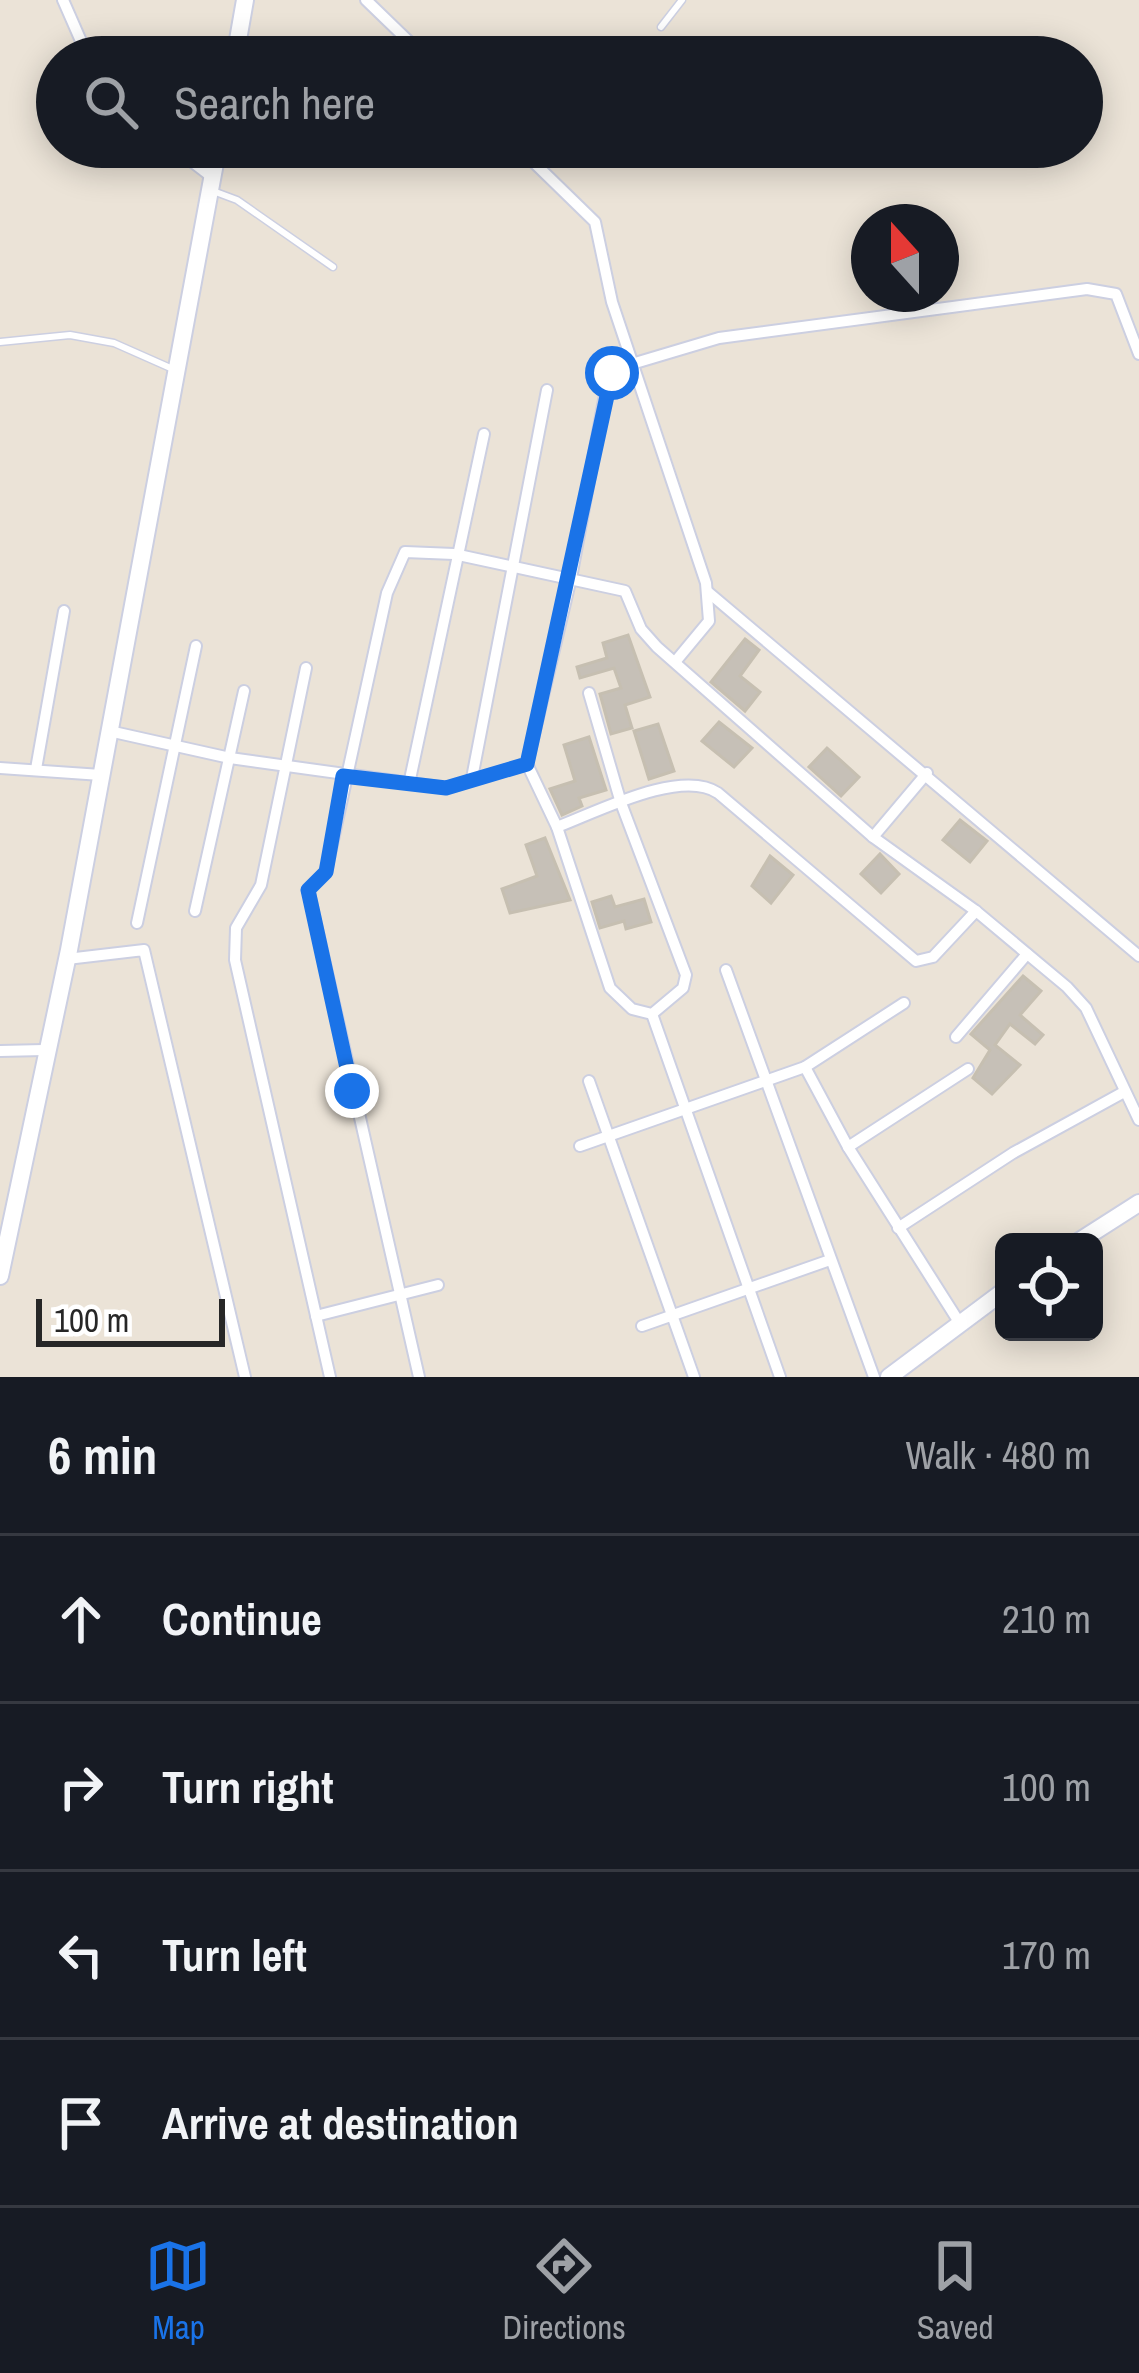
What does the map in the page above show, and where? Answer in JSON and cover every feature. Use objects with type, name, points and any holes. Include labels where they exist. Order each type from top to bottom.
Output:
[{"type":"street","points":[[63,0],[79,36]]},
{"type":"street","points":[[239,36],[245,0]]},
{"type":"street","points":[[366,0],[403,36]]},
{"type":"street","points":[[195,168],[211,183]]},
{"type":"street","points":[[0,1276],[44,1050],[67,959],[214,168]]},
{"type":"street","points":[[540,168],[595,222],[612,302],[708,592],[709,621],[675,662]]},
{"type":"street","points":[[652,1014],[632,1009],[610,988],[557,827],[527,764],[571,578],[606,389],[615,369],[719,338],[1087,289],[1116,294],[1139,354]]},
{"type":"street","points":[[472,778],[547,390]]},
{"type":"street","points":[[409,784],[454,554],[484,434]]},
{"type":"street","points":[[419,1377],[308,890],[326,872],[343,776],[398,559],[412,550],[454,554],[625,591],[640,629],[675,662],[873,837],[976,910],[1086,1008],[1139,1120]]},
{"type":"street","points":[[708,592],[927,772],[1139,956]]},
{"type":"street","points":[[36,769],[64,611]]},
{"type":"street","points":[[137,923],[196,646]]},
{"type":"street","points":[[306,668],[261,885],[236,928],[235,960],[330,1377]]},
{"type":"street","points":[[195,910],[244,691]]},
{"type":"street","points":[[589,693],[621,803],[686,975],[682,988],[652,1014]]},
{"type":"street","points":[[109,731],[230,758],[409,784],[460,786],[472,778],[527,764]]},
{"type":"street","points":[[0,768],[101,776]]},
{"type":"street","points":[[873,837],[927,772]]},
{"type":"street","points":[[557,827],[690,782],[708,786],[916,962],[933,957],[976,910]]},
{"type":"street","points":[[67,959],[144,950],[245,1377]]},
{"type":"street","points":[[956,1037],[1028,954]]},
{"type":"street","points":[[726,970],[874,1377]]},
{"type":"street","points":[[580,1146],[805,1067],[904,1003]]},
{"type":"street","points":[[652,1014],[780,1377]]},
{"type":"street","points":[[0,1051],[44,1050]]},
{"type":"street","points":[[805,1067],[848,1147],[959,1322]]},
{"type":"street","points":[[848,1147],[968,1069]]},
{"type":"street","points":[[589,1081],[694,1377]]},
{"type":"street","points":[[898,1228],[1013,1153],[1124,1092]]},
{"type":"street","points":[[1092,1233],[1139,1203]]},
{"type":"street","points":[[642,1326],[830,1260]]},
{"type":"street","points":[[316,1316],[438,1285]]},
{"type":"street","points":[[889,1377],[995,1297]]},
{"type":"lane","points":[[662,27],[682,0]]},
{"type":"lane","points":[[211,183],[333,267]]},
{"type":"lane","points":[[0,342],[70,335],[114,344],[179,372]]},
{"type":"building","points":[[628,635],[650,697],[625,705],[632,728],[611,734],[600,694],[621,688],[614,668],[580,678],[577,667],[607,658],[603,643]]},
{"type":"building","points":[[745,639],[759,650],[740,676],[760,692],[745,711],[711,682]]},
{"type":"building","points":[[719,722],[752,748],[734,767],[702,741]]},
{"type":"building","points":[[658,724],[674,771],[649,779],[634,731]]},
{"type":"building","points":[[589,737],[606,790],[579,798],[582,806],[562,815],[550,789],[575,781],[564,745]]},
{"type":"building","points":[[827,748],[859,777],[841,796],[809,767]]},
{"type":"building","points":[[960,820],[987,841],[970,862],[943,840]]},
{"type":"building","points":[[545,838],[570,900],[510,913],[502,889],[537,876],[526,845]]},
{"type":"building","points":[[880,854],[899,874],[881,893],[861,874]]},
{"type":"building","points":[[770,856],[793,875],[771,903],[752,886]]},
{"type":"building","points":[[611,896],[615,907],[644,899],[651,922],[626,929],[624,921],[600,928],[592,902]]},
{"type":"building","points":[[1023,976],[1041,991],[1020,1015],[1043,1035],[1035,1044],[1010,1024],[995,1045],[1020,1065],[992,1094],[973,1078],[990,1050],[971,1034]]},
{"type":"route","points":[[352,1091],[308,890],[326,872],[343,776],[446,788],[527,764],[612,373]]}]
